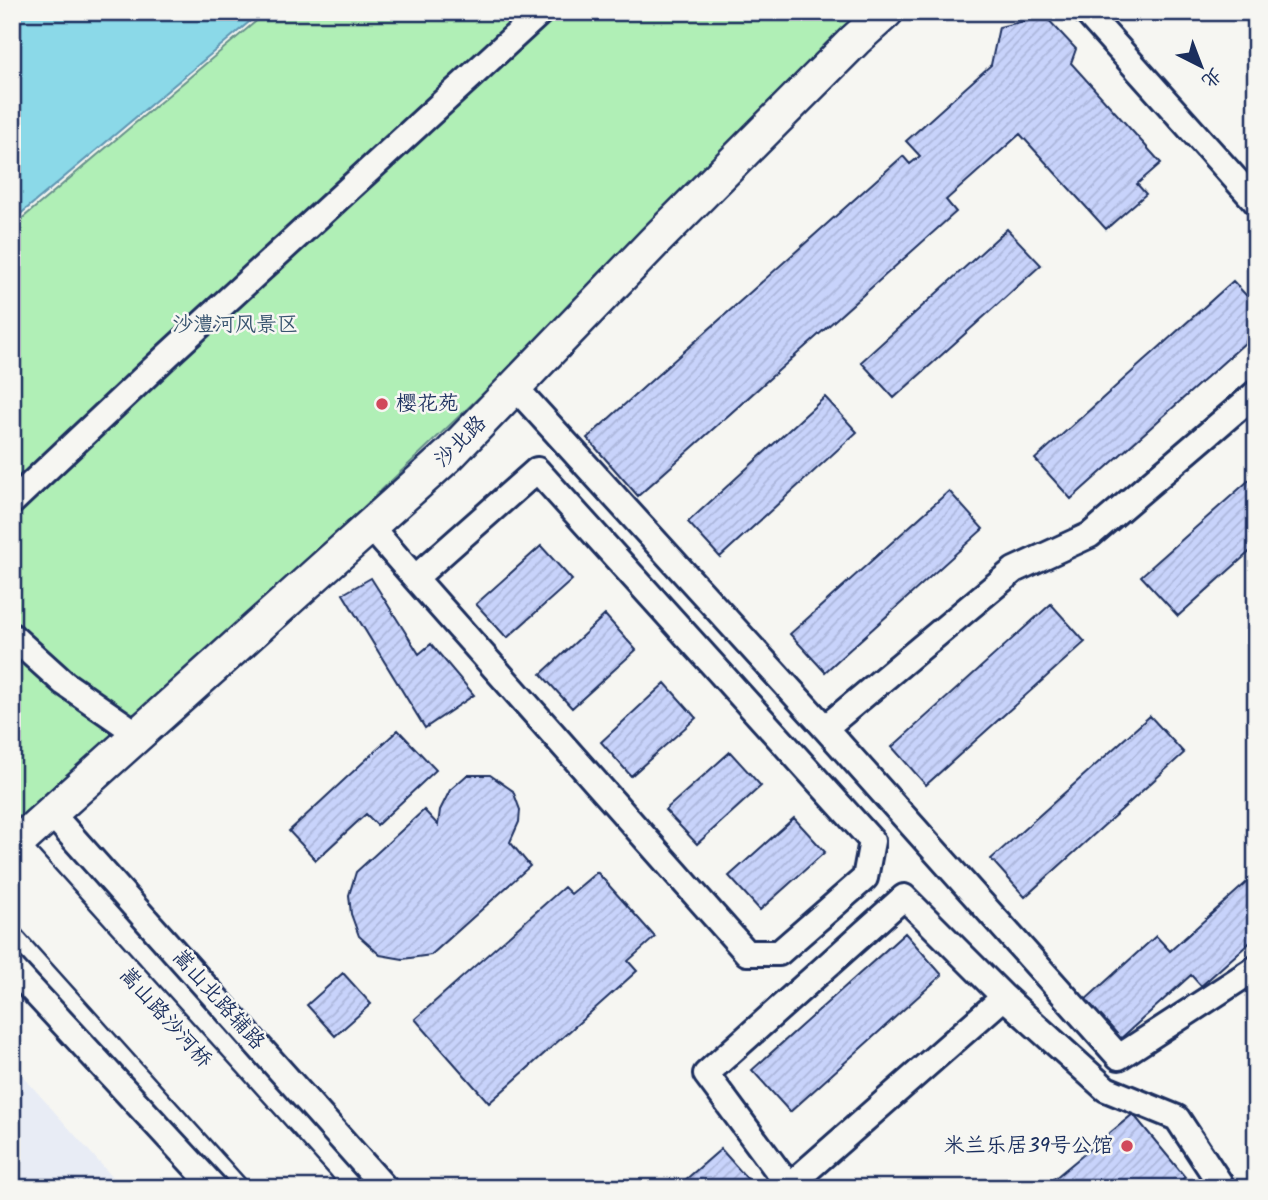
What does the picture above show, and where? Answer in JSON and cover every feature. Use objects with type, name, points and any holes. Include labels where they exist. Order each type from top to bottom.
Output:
[{"type":"street","points":[[12,502],[541,12]]},
{"type":"street","name":"沙北路","points":[[12,848],[449,455],[654,242],[886,12]]},
{"type":"street","points":[[1086,12],[1256,202]]},
{"type":"street","points":[[515,387],[825,728],[1119,1058],[1256,968]]},
{"type":"street","points":[[825,728],[1014,570],[1090,535],[1256,393]]},
{"type":"street","points":[[370,526],[415,578],[747,953],[779,953],[865,878],[872,841],[537,470],[415,578]]},
{"type":"street","points":[[12,636],[65,683],[139,735]]},
{"type":"street","name":"嵩山北路辅路","points":[[51,813],[385,1188]]},
{"type":"street","name":"嵩山路沙河桥","points":[[12,848],[318,1188]]},
{"type":"street","name":"嵩山路沙河桥","points":[[12,893],[278,1188]]},
{"type":"street","points":[[1004,997],[790,1187],[706,1074],[904,897],[1004,997],[1106,1089],[1177,1118],[1223,1188]]},
{"type":"street","points":[[12,968],[215,1188]]},
{"type":"shaded area","points":[[12,1064],[122,1188],[12,1188]]},
{"type":"green space","name":"沙澧河风景区","points":[[267,12],[870,12],[529,350],[331,538],[22,823],[12,813],[12,227]]},
{"type":"water","points":[[12,12],[261,12],[12,221]]},
{"type":"building","points":[[1045,16],[1076,49],[1071,63],[1161,163],[1137,184],[1146,194],[1106,229],[1020,134],[946,200],[956,212],[638,496],[587,438],[903,156],[910,164],[920,156],[906,141],[991,65],[999,27]]},
{"type":"building","points":[[1007,229],[1041,265],[894,398],[861,362]]},
{"type":"building","points":[[1233,281],[1256,306],[1256,333],[1071,499],[1035,459]]},
{"type":"building","points":[[825,397],[857,432],[720,557],[688,522]]},
{"type":"building","points":[[1256,474],[1256,546],[1178,616],[1141,576]]},
{"type":"building","points":[[949,491],[983,529],[825,672],[790,634]]},
{"type":"building","points":[[541,546],[572,580],[507,638],[476,604]]},
{"type":"building","points":[[371,578],[419,654],[431,644],[474,695],[425,728],[343,594]]},
{"type":"building","points":[[1051,604],[1085,642],[926,785],[892,747]]},
{"type":"building","points":[[605,615],[636,650],[572,708],[541,674]]},
{"type":"building","points":[[665,683],[696,718],[631,776],[601,742]]},
{"type":"building","points":[[1150,716],[1184,753],[1025,897],[991,859]]},
{"type":"building","points":[[398,730],[436,770],[377,825],[366,814],[316,860],[289,831]]},
{"type":"building","points":[[730,752],[761,786],[697,844],[665,810]]},
{"type":"building","points":[[467,775],[490,775],[513,791],[520,810],[519,822],[510,842],[530,866],[431,955],[403,959],[380,955],[359,936],[351,914],[349,895],[356,872],[424,810],[438,825],[440,810],[450,790]]},
{"type":"building","points":[[794,818],[825,852],[760,910],[729,876]]},
{"type":"building","points":[[597,872],[655,937],[628,961],[637,971],[489,1103],[415,1019],[564,887],[571,894]]},
{"type":"building","points":[[1256,874],[1256,937],[1201,986],[1191,975],[1119,1040],[1084,1001],[1156,936],[1170,951]]},
{"type":"building","points":[[905,933],[942,975],[790,1112],[752,1070]]},
{"type":"building","points":[[343,973],[371,1004],[335,1036],[307,1005]]},
{"type":"building","name":"米兰乐居39号公馆","points":[[1133,1114],[1185,1177],[1173,1188],[1043,1188]]},
{"type":"building","points":[[721,1149],[750,1182],[743,1188],[676,1188]]},
{"type":"place","name":"樱花苑","points":[[382,404]]},
{"type":"place","name":"米兰乐居39号公馆","points":[[1127,1146]]}]
